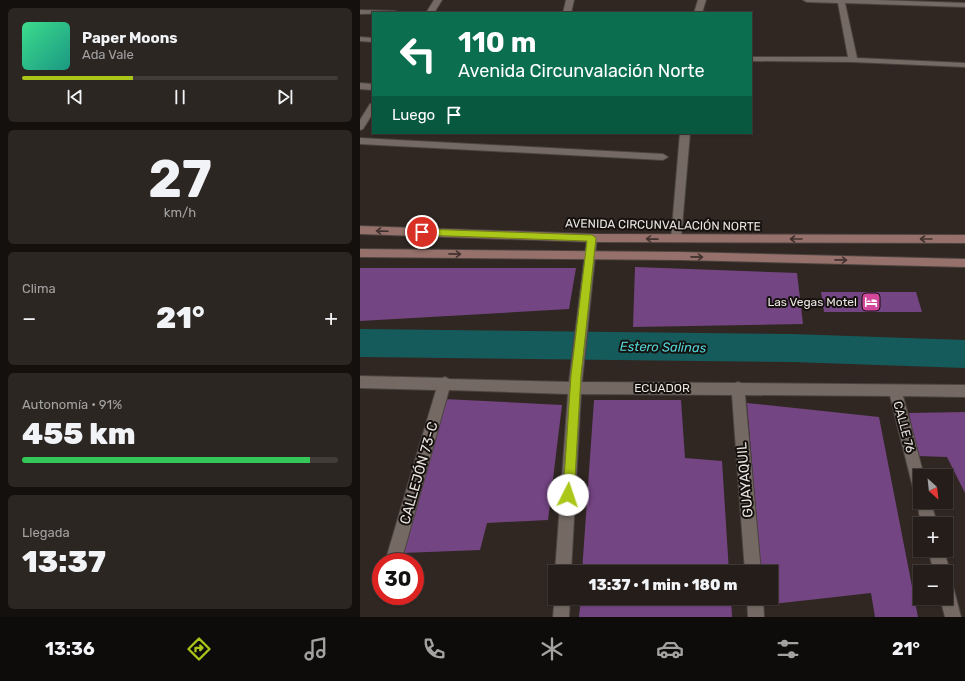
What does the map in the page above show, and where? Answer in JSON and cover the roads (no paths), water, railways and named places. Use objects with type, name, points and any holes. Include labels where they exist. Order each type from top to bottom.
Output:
[{"type":"main road","name":"AVENIDA CIRCUNVALACIÓN NORTE","points":[[360,230],[592,238],[965,239]]},
{"type":"main road","points":[[360,253],[680,256],[965,263]]},
{"type":"street","points":[[431,12],[438,0]]},
{"type":"street","points":[[567,12],[570,0]]},
{"type":"street","points":[[698,12],[702,0]]},
{"type":"street","points":[[807,0],[965,5]]},
{"type":"street","points":[[841,2],[853,60]]},
{"type":"street","points":[[360,12],[372,12]]},
{"type":"street","points":[[360,39],[372,40]]},
{"type":"street","points":[[752,59],[853,60],[965,65]]},
{"type":"street","points":[[360,86],[372,87]]},
{"type":"street","points":[[360,127],[372,108]]},
{"type":"street","points":[[676,239],[685,134]]},
{"type":"street","points":[[360,141],[663,157]]},
{"type":"street","points":[[564,565],[575,381],[592,238]]},
{"type":"street","name":"ECUADOR","points":[[360,382],[445,383],[575,381],[738,388],[965,391]]},
{"type":"street","name":"CALLEJÓN 73-C","points":[[396,553],[445,383]]},
{"type":"street","name":"GUAYAQUIL","points":[[738,388],[752,565]]},
{"type":"street","name":"CALLE 76","points":[[895,390],[915,469]]},
{"type":"street","points":[[561,617],[562,605]]},
{"type":"street","points":[[755,605],[756,617]]},
{"type":"street","points":[[951,605],[954,617]]},
{"type":"waterway","name":"Estero Salinas","points":[[360,343],[792,348],[965,354]]},
{"type":"place","name":"Las Vegas Motel","points":[[871,302]]}]
